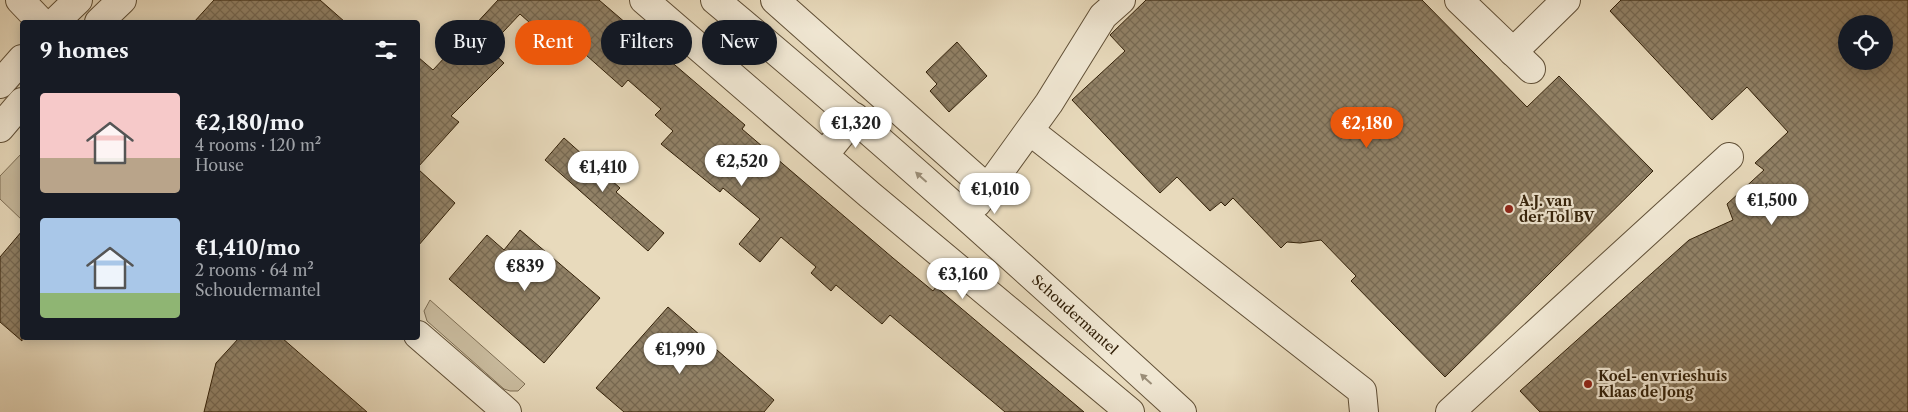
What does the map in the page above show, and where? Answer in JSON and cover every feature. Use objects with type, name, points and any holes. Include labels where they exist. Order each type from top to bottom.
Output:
[{"type":"street","points":[[20,0],[39,20]]},
{"type":"street","points":[[57,20],[78,0]]},
{"type":"street","points":[[101,20],[122,0]]},
{"type":"street","points":[[644,0],[824,155],[1130,412]]},
{"type":"street","name":"Schoudermantel","points":[[715,0],[855,117],[968,216],[1182,412]]},
{"type":"street","points":[[775,0],[988,189]]},
{"type":"street","points":[[1459,0],[1522,61],[1566,0]]},
{"type":"street","points":[[968,216],[1030,131],[1104,16],[1118,1]]},
{"type":"street","points":[[0,84],[20,60]]},
{"type":"street","points":[[0,128],[20,104]]},
{"type":"street","points":[[824,155],[855,117]]},
{"type":"street","points":[[1030,131],[1362,390],[1364,412]]},
{"type":"street","points":[[1450,412],[1729,157]]},
{"type":"street","points":[[420,337],[494,408]]},
{"type":"shaded area","points":[[20,155],[20,218],[0,199],[0,176]]},
{"type":"shaded area","points":[[430,300],[525,384],[518,391],[504,389],[427,321],[424,311]]},
{"type":"building","points":[[214,0],[320,0],[343,20],[196,20]]},
{"type":"building","points":[[498,0],[599,0],[622,20],[601,20],[601,65],[675,65],[745,125],[742,129],[893,258],[933,291],[936,287],[1084,412],[1005,412],[890,315],[882,324],[836,285],[831,291],[811,273],[816,267],[781,237],[760,262],[739,244],[760,219],[723,188],[720,192],[661,144],[673,131],[655,115],[661,109],[628,80],[622,87],[591,59],[591,20],[527,20],[520,14],[505,30],[505,20],[479,20]]},
{"type":"building","points":[[1146,0],[1422,0],[1527,107],[1559,76],[1653,171],[1445,377],[1351,281],[1356,276],[1321,240],[1300,243],[1287,242],[1281,248],[1233,198],[1225,206],[1221,202],[1210,211],[1177,177],[1160,193],[1072,100],[1125,51],[1110,35]]},
{"type":"building","points":[[1621,0],[1908,0],[1908,412],[1540,412],[1520,391],[1689,240],[1733,220],[1727,204],[1764,170],[1755,163],[1788,132],[1747,87],[1712,120],[1610,11]]},
{"type":"building","points":[[957,42],[987,76],[949,112],[930,91],[937,84],[926,72]]},
{"type":"building","points":[[420,59],[433,70],[438,65],[502,65],[451,116],[459,122],[420,165]]},
{"type":"building","points":[[564,138],[620,188],[616,192],[664,233],[648,251],[545,160]]},
{"type":"building","points":[[420,171],[455,203],[420,244]]},
{"type":"building","points":[[520,230],[600,298],[544,363],[449,279],[487,235],[504,250]]},
{"type":"building","points":[[20,233],[20,339],[0,322],[0,257]]},
{"type":"building","points":[[668,307],[774,400],[764,412],[624,412],[596,388]]},
{"type":"building","points":[[237,340],[284,340],[367,412],[204,412],[216,363]]},
{"type":"place","name":"A.J. van der Tol BV","points":[[1509,209]]},
{"type":"place","name":"Koel- en vrieshuis Klaas de Jong","points":[[1588,384]]}]
